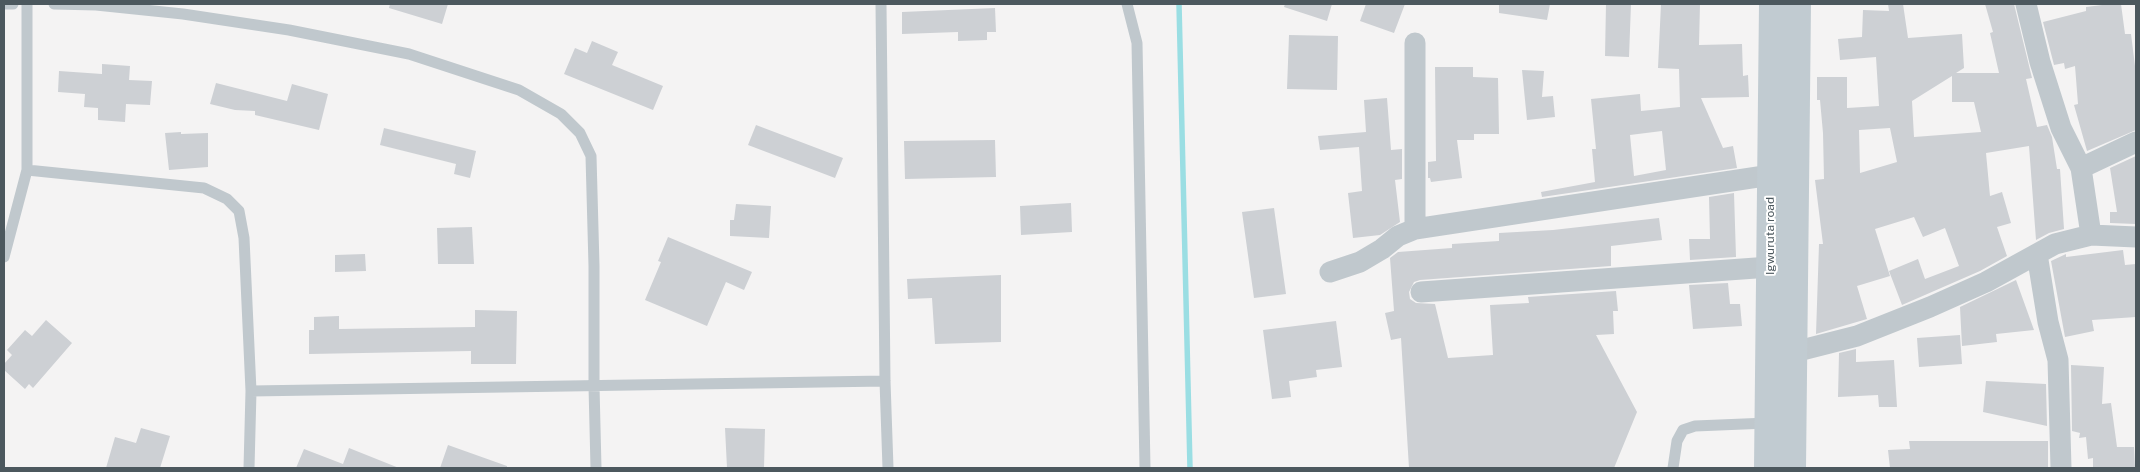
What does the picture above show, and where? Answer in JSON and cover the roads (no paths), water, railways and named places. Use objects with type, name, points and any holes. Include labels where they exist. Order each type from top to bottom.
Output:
[{"type":"main road","name":"Igwuruta road","points":[[1768,468],[1773,4]]},
{"type":"main road","name":"Igwuruta road","points":[[1792,468],[1797,4]]},
{"type":"street","points":[[2026,4],[2040,62],[2061,128],[2081,168],[2091,235]]},
{"type":"street","points":[[1415,42],[1415,229]]},
{"type":"street","points":[[2081,168],[2136,142]]},
{"type":"street","points":[[1330,272],[1360,262],[1382,249],[1398,236],[1415,229],[1771,176]]},
{"type":"street","points":[[1794,352],[1871,331],[1986,282],[2055,244],[2091,235],[2136,237]]},
{"type":"street","points":[[2037,254],[2048,322],[2058,360],[2061,468]]},
{"type":"street","points":[[1421,292],[1770,266]]},
{"type":"lane","points":[[4,4],[13,4]]},
{"type":"lane","points":[[4,257],[27,170],[27,4]]},
{"type":"lane","points":[[54,4],[96,5],[183,14],[289,30],[408,54],[519,90],[561,114],[580,133],[591,156],[596,468]]},
{"type":"lane","points":[[881,4],[885,382],[888,468]]},
{"type":"lane","points":[[1127,4],[1137,43],[1145,468]]},
{"type":"lane","points":[[27,170],[204,188],[227,199],[239,211],[244,238],[252,391],[249,468]]},
{"type":"lane","points":[[252,391],[885,382]]},
{"type":"lane","points":[[1673,468],[1677,441],[1683,430],[1695,426],[1768,423]]},
{"type":"waterway","points":[[1179,4],[1190,468]]}]
